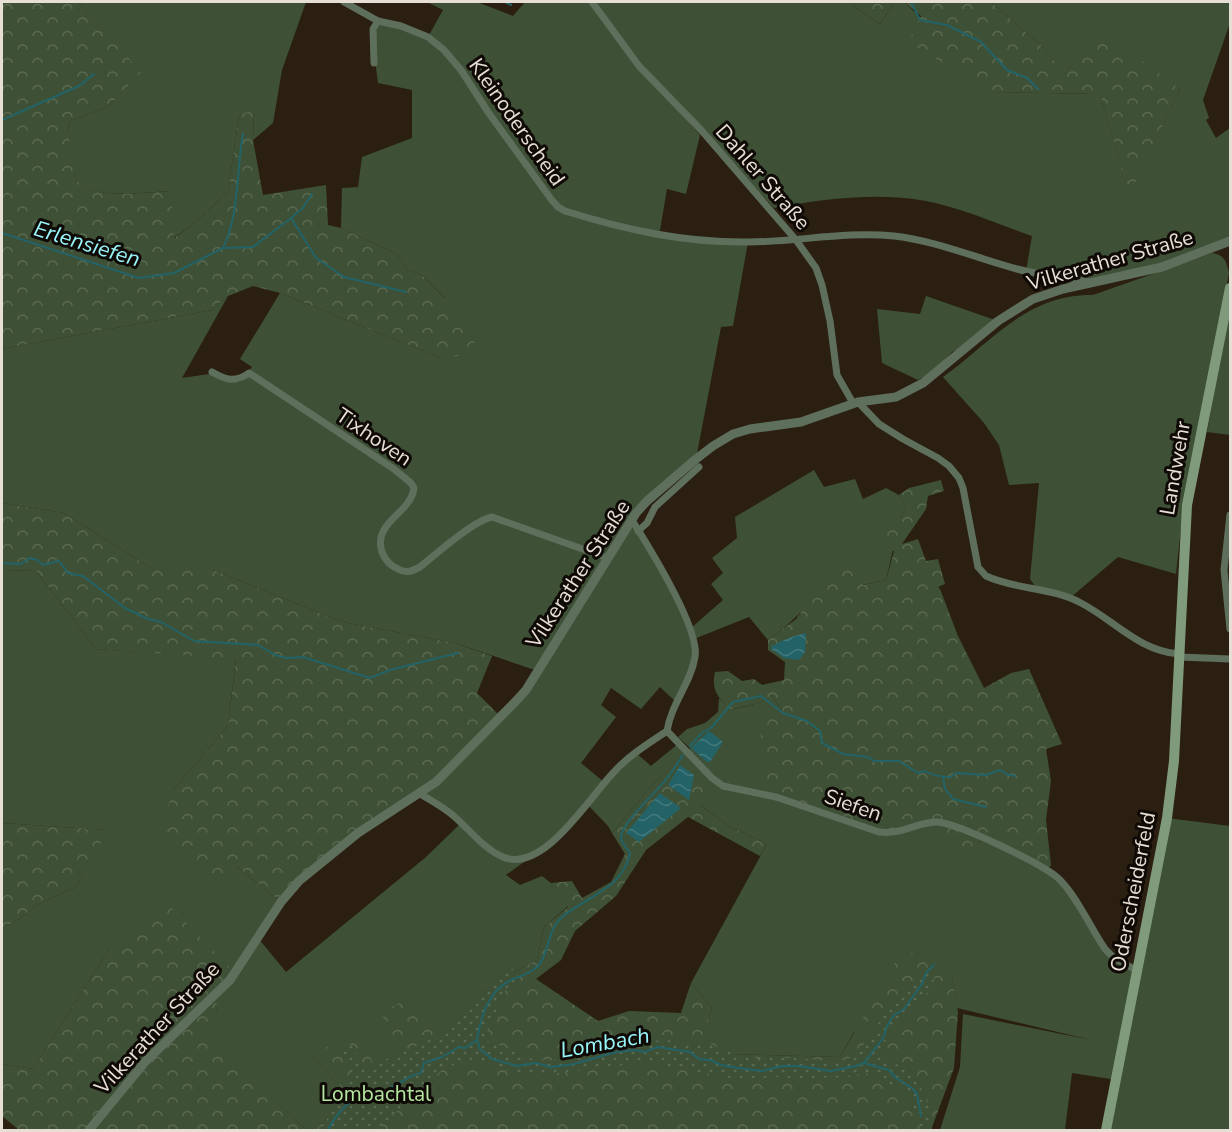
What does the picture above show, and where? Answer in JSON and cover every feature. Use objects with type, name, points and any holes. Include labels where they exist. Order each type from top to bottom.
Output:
[{"type":"main road","name":"Landwehr","points":[[1179,656],[1187,505],[1230,288]]},
{"type":"main road","name":"Oderscheiderfeld","points":[[1106,1131],[1171,790],[1179,656]]},
{"type":"street","name":"Kleinoderscheid","points":[[344,2],[378,21],[421,34],[444,50],[461,70],[500,129],[558,207],[565,211],[659,236],[707,240],[748,242],[828,236],[894,236],[944,246],[1018,269],[1094,283]]},
{"type":"street","name":"Dahler Straße","points":[[592,2],[639,66],[702,131],[796,240],[816,268],[830,321],[837,375],[856,403],[879,424],[938,458],[953,470],[963,488],[978,567],[986,576],[1078,601],[1142,644],[1163,652],[1179,656],[1230,658]]},
{"type":"street","points":[[374,63],[373,29],[378,21]]},
{"type":"street","name":"Vilkerather Straße","points":[[89,1131],[145,1062],[230,980],[281,902],[299,881],[358,833],[447,773],[526,690],[632,520],[655,494],[724,439],[750,429],[801,422],[856,403],[896,397],[923,383],[998,321],[1033,298],[1175,263],[1230,241]]},
{"type":"street","name":"Tixhoven","points":[[212,372],[227,380],[240,379],[249,373],[411,483],[414,488],[411,497],[390,521],[381,539],[385,558],[397,569],[411,572],[485,518],[492,517],[608,558]]},
{"type":"street","points":[[638,531],[647,523],[655,507],[698,471]]},
{"type":"street","points":[[1230,515],[1224,570],[1230,629]]},
{"type":"street","points":[[419,793],[450,812],[496,854],[511,860],[527,859],[540,852],[588,805],[614,771],[667,731],[670,715],[695,657],[694,639],[687,618],[632,520]]},
{"type":"street","name":"Siefen","points":[[667,731],[712,778],[723,786],[776,797],[879,832],[897,833],[929,823],[948,824],[1048,869],[1063,882],[1105,949],[1114,958],[1138,971]]},
{"type":"green space","points":[[2,2],[78,2],[141,72],[109,106],[68,122],[75,174],[82,185],[92,190],[119,194],[171,191],[174,238],[191,226],[228,192],[239,115],[254,110],[253,140],[263,195],[326,185],[328,225],[341,228],[397,254],[406,269],[422,275],[463,317],[478,351],[443,359],[280,293],[253,286],[228,296],[212,310],[2,349]]},
{"type":"green space","points":[[78,2],[306,2],[282,70],[273,123],[253,140],[254,111],[239,115],[228,192],[191,226],[173,238],[170,191],[119,194],[104,192],[82,185],[76,178],[68,122],[109,106],[140,72]]},
{"type":"green space","points":[[427,2],[477,2],[513,16],[525,2],[840,2],[851,5],[880,24],[895,2],[905,2],[992,92],[1100,94],[1129,195],[1180,89],[1103,39],[1068,69],[1061,71],[1043,47],[991,2],[1230,2],[1230,23],[1203,100],[1209,118],[1206,120],[1216,138],[1230,128],[1230,237],[1175,260],[1094,283],[1026,271],[1032,236],[939,204],[907,198],[869,197],[830,199],[774,208],[643,69],[700,135],[686,194],[667,189],[659,236],[748,242],[733,326],[721,327],[696,459],[632,520],[691,628],[723,600],[711,584],[723,573],[712,558],[737,538],[735,517],[814,470],[824,487],[855,479],[863,499],[886,488],[899,495],[906,506],[900,519],[886,580],[862,585],[830,584],[768,640],[749,617],[694,639],[696,651],[676,702],[660,687],[641,709],[611,688],[601,705],[616,717],[581,763],[604,782],[636,753],[651,766],[679,743],[688,751],[690,748],[678,737],[687,729],[705,723],[718,712],[719,698],[730,710],[757,703],[771,695],[783,710],[938,822],[977,841],[992,843],[1048,869],[1073,902],[1102,950],[1138,971],[1167,818],[1230,826],[1230,1130],[1106,1130],[1117,1080],[1072,1073],[1065,1130],[940,1130],[960,1067],[963,1014],[1091,1040],[957,1008],[952,976],[854,1032],[840,1057],[726,1054],[708,1019],[712,1008],[691,983],[767,844],[730,827],[701,806],[682,758],[654,783],[612,833],[588,805],[549,844],[506,875],[520,885],[542,876],[551,883],[568,906],[544,927],[537,960],[482,990],[468,1040],[383,1081],[311,1056],[349,1095],[315,1130],[306,1130],[210,1041],[217,1006],[109,949],[33,1069],[2,1064],[2,928],[15,922],[39,904],[76,887],[107,830],[2,823],[2,570],[36,571],[96,649],[236,658],[228,726],[174,789],[236,866],[281,902],[258,938],[286,972],[426,857],[461,823],[419,793],[447,773],[538,671],[455,643],[343,622],[213,570],[154,570],[64,513],[2,503],[2,349],[212,310],[228,296],[182,378],[209,374],[240,382],[252,367],[240,359],[280,293],[443,359],[445,298],[422,275],[406,269],[397,254],[341,228],[342,188],[358,187],[362,157],[412,138],[412,90],[378,83],[372,38],[378,21],[428,37],[443,10]]},
{"type":"green space","points":[[840,2],[895,2],[880,24],[851,5]]},
{"type":"green space","points":[[905,2],[991,2],[1043,47],[1061,70],[1068,69],[1103,38],[1118,43],[1180,89],[1129,196],[1100,94],[992,92],[908,42],[921,16]]},
{"type":"green space","points":[[1212,253],[1224,259],[1229,273],[1183,509],[1176,574],[1118,557],[1070,598],[1038,590],[1030,579],[1039,483],[1009,485],[999,445],[984,423],[943,377],[1011,323],[1048,303],[1069,297],[1093,295]]},
{"type":"green space","points":[[926,296],[995,320],[967,345],[952,352],[935,371],[918,380],[882,363],[877,309],[920,314]]},
{"type":"green space","points":[[1230,303],[1230,435],[1207,432]]},
{"type":"green space","points":[[941,480],[944,491],[928,496],[926,509],[902,544],[918,539],[926,561],[938,559],[945,584],[938,587],[958,636],[984,688],[1011,673],[1029,669],[1062,744],[1046,749],[1051,781],[1046,820],[1051,865],[1048,869],[992,843],[977,841],[964,857],[947,851],[938,822],[891,833],[776,797],[766,791],[760,727],[783,710],[771,695],[757,703],[730,710],[715,689],[715,672],[728,671],[742,681],[754,679],[762,685],[784,680],[785,662],[768,650],[768,640],[796,619],[807,604],[830,584],[837,564],[857,562],[863,585],[886,580],[894,551],[887,551],[881,532],[900,519],[906,506],[899,495],[909,488]]},
{"type":"green space","points":[[2,503],[64,513],[154,570],[213,570],[343,622],[455,643],[492,656],[477,693],[501,717],[447,773],[358,833],[281,902],[236,866],[212,881],[161,826],[174,789],[228,726],[236,659],[96,649],[36,571],[2,570]]},
{"type":"green space","points":[[682,757],[706,778],[701,806],[730,827],[767,844],[760,856],[688,817],[646,850],[616,896],[575,931],[561,960],[536,979],[598,1021],[629,1011],[681,1013],[691,983],[712,1008],[708,1019],[727,1054],[840,1057],[899,956],[916,952],[931,953],[943,963],[952,976],[958,1012],[954,1068],[931,1130],[315,1130],[349,1095],[310,1055],[357,1033],[383,1081],[410,1066],[381,1013],[412,996],[443,1052],[468,1040],[482,990],[537,960],[544,927],[568,907],[551,883],[572,881],[582,898],[611,882],[625,854],[612,833],[654,783]]},
{"type":"green space","points":[[2,823],[108,830],[76,887],[39,904],[15,922],[2,928]]},
{"type":"green space","points":[[167,903],[233,971],[215,991],[217,1006],[211,1041],[306,1130],[19,1130],[2,1116],[2,1064],[33,1069],[109,949]]},
{"type":"green space","name":"Lombachtal","points":[[511,967],[519,977],[506,989],[485,1038],[491,1044],[532,1059],[550,1060],[563,1059],[613,1045],[645,1044],[663,1039],[686,1044],[711,1044],[740,1057],[748,1058],[830,1061],[851,1058],[857,1055],[886,1012],[917,982],[924,971],[930,969],[935,972],[933,982],[939,991],[927,993],[917,1001],[919,1006],[898,1020],[877,1055],[903,1068],[917,1083],[926,1100],[932,1130],[921,1130],[910,1095],[875,1073],[844,1078],[736,1079],[647,1062],[535,1076],[521,1075],[475,1059],[463,1061],[442,1070],[377,1130],[321,1130],[330,1113],[334,1096],[354,1077],[341,1048],[351,1044],[364,1069],[424,1043],[460,1016],[489,984]]},
{"type":"water","points":[[806,633],[805,652],[799,660],[784,658],[770,648],[787,639]]},
{"type":"water","points":[[709,731],[723,742],[710,762],[707,762],[691,748]]},
{"type":"water","points":[[680,765],[694,775],[689,800],[668,785]]},
{"type":"water","points":[[660,793],[681,808],[639,842],[626,833]]},
{"type":"waterway","points":[[505,2],[511,5]]},
{"type":"waterway","points":[[911,2],[920,20],[947,25],[981,42],[1007,70],[1027,78],[1038,89]]},
{"type":"waterway","points":[[2,120],[79,86],[94,74]]},
{"type":"waterway","points":[[223,248],[235,206],[243,134]]},
{"type":"waterway","points":[[291,218],[303,208],[312,194]]},
{"type":"waterway","name":"Erlensiefen","points":[[2,233],[139,278],[174,273],[223,248],[253,247],[291,218],[316,258],[344,277],[406,292]]},
{"type":"waterway","points":[[2,563],[21,564],[30,558],[43,565],[59,561],[68,573],[83,576],[125,608],[148,619],[161,622],[194,641],[258,645],[275,655],[286,658],[303,657],[370,678],[390,670],[458,653]]},
{"type":"waterway","points":[[690,746],[702,733],[712,727],[733,702],[761,696],[783,713],[807,721],[820,731],[822,743],[843,754],[868,757],[874,761],[899,761],[918,773],[925,771],[940,776],[951,777],[956,773],[986,775],[1000,770],[1016,776]]},
{"type":"waterway","points":[[477,1039],[483,1014],[491,998],[509,981],[538,966],[557,922],[603,891],[620,875],[630,853],[622,841],[623,831],[632,817],[667,779],[683,755]]},
{"type":"waterway","points":[[943,777],[945,789],[953,799],[986,807]]},
{"type":"waterway","name":"Lombach","points":[[328,1130],[354,1098],[365,1093],[381,1097],[388,1095],[391,1087],[421,1073],[424,1063],[442,1057],[459,1047],[465,1048],[477,1040],[480,1049],[492,1059],[517,1066],[536,1063],[551,1067],[574,1064],[616,1052],[635,1050],[644,1052],[658,1047],[690,1052],[699,1059],[710,1060],[721,1065],[762,1071],[782,1066],[831,1071],[856,1066],[864,1063],[883,1038],[894,1015],[904,1009],[922,984],[926,973],[934,965]]},
{"type":"waterway","points":[[864,1063],[889,1070],[896,1078],[912,1088],[917,1094],[921,1116]]}]
